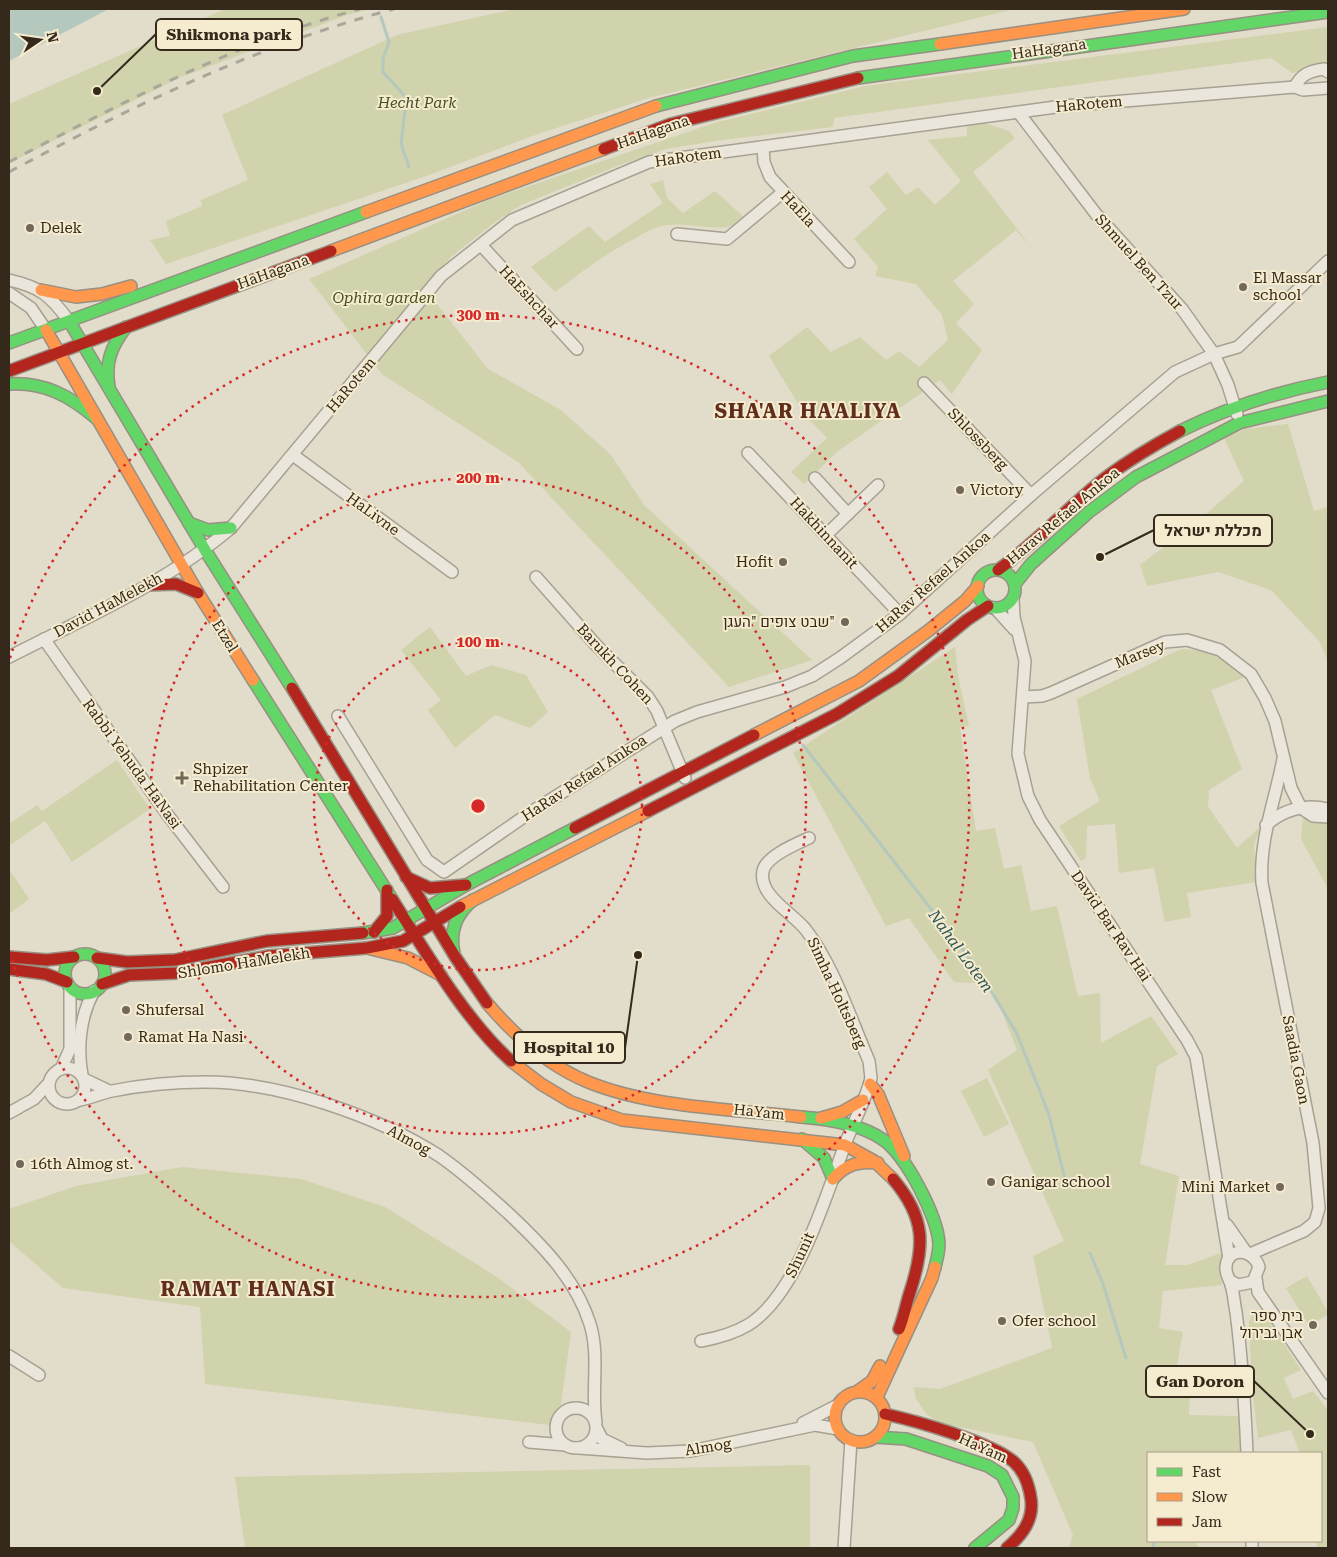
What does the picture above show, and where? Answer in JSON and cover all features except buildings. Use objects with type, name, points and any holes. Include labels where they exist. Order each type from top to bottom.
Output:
[{"type":"main road","name":"HaHagana","points":[[9,343],[666,102],[853,56],[1184,9]]},
{"type":"main road","name":"HaHagana","points":[[9,371],[671,124],[860,76],[1328,12]]},
{"type":"main road","points":[[41,290],[76,297],[88,296],[169,276],[201,272]]},
{"type":"main road","name":"Etzel","points":[[69,321],[205,550],[296,694],[426,908]]},
{"type":"main road","points":[[109,387],[106,357],[126,327]]},
{"type":"main road","name":"Etzel","points":[[46,330],[198,592],[416,935]]},
{"type":"main road","name":"Harav Refael Ankoa","points":[[998,570],[1021,554],[1099,484],[1127,463],[1170,438],[1234,407],[1309,385],[1328,382]]},
{"type":"main road","points":[[9,384],[22,383],[48,387],[73,400],[98,419]]},
{"type":"main road","name":"Harav Refael Ankoa","points":[[1015,584],[1032,564],[1089,512],[1118,489],[1182,451],[1240,423],[1328,401]]},
{"type":"main road","points":[[189,523],[208,530],[231,528]]},
{"type":"main road","points":[[407,920],[466,884],[859,681],[928,632],[965,601],[986,573],[998,570],[1008,574],[1015,584],[1013,599],[1004,607],[992,607],[967,620],[898,676],[865,698],[473,900],[416,935]]},
{"type":"main road","points":[[147,586],[176,584],[198,592]]},
{"type":"main road","points":[[978,586],[980,598],[992,607]]},
{"type":"main road","points":[[406,877],[430,888],[466,884]]},
{"type":"main road","points":[[374,932],[387,916],[387,890]]},
{"type":"main road","points":[[456,958],[452,946],[454,927],[459,913],[473,900]]},
{"type":"main road","name":"HaYam","points":[[426,908],[485,1001],[520,1038],[564,1070],[588,1082],[626,1094],[685,1104],[805,1117],[852,1126],[883,1139],[910,1168],[933,1216],[939,1243],[938,1255],[932,1278],[877,1397]]},
{"type":"main road","name":"Shlomo HaMelekh","points":[[97,958],[127,962],[160,961],[267,941],[387,930],[407,920]]},
{"type":"main road","name":"HaYam","points":[[416,935],[474,1021],[496,1048],[522,1071],[571,1102],[622,1120],[801,1138],[844,1145],[854,1148],[886,1170],[906,1198],[919,1230],[921,1252],[901,1326],[872,1381],[858,1391]]},
{"type":"main road","name":"Shlomo HaMelekh","points":[[98,988],[129,975],[177,973],[269,956],[367,948],[396,943],[416,935]]},
{"type":"main road","points":[[367,948],[408,958],[443,976]]},
{"type":"main road","points":[[9,957],[46,960],[86,954],[97,958],[104,967],[98,988],[82,993],[46,974],[9,969]]},
{"type":"main road","points":[[69,985],[66,968],[74,957]]},
{"type":"main road","points":[[870,1084],[878,1094],[910,1168]]},
{"type":"main road","points":[[805,1117],[833,1116],[863,1100]]},
{"type":"main road","points":[[801,1138],[824,1158],[833,1179],[841,1169],[853,1163],[878,1163]]},
{"type":"main road","points":[[858,1391],[868,1392],[877,1397],[885,1414],[882,1429],[875,1437],[866,1442],[851,1440],[838,1429],[835,1418],[838,1405],[846,1395],[858,1391]]},
{"type":"main road","name":"HaYam","points":[[885,1414],[987,1446],[1004,1454],[1014,1462],[1029,1483],[1032,1510],[1029,1524],[1021,1536],[1007,1548]]},
{"type":"main road","name":"HaYam","points":[[875,1437],[906,1439],[988,1466],[1002,1474],[1013,1498],[1013,1508],[1009,1520],[975,1548]]},
{"type":"street","points":[[1295,87],[1300,77],[1308,73],[1324,69],[1328,72]]},
{"type":"street","name":"HaRotem","points":[[205,550],[231,528],[441,276],[512,220],[648,162],[1063,106],[1295,87],[1303,90],[1328,88]]},
{"type":"street","name":"Shmuel Ben Tzur","points":[[1018,112],[1096,214],[1182,309],[1214,354],[1240,423]]},
{"type":"street","name":"HaEla","points":[[763,147],[764,162],[770,178],[782,193],[849,262]]},
{"type":"street","points":[[677,234],[727,239],[782,193]]},
{"type":"street","name":"HaEshchar","points":[[481,245],[577,349]]},
{"type":"street","name":"HaRav Refael Ankoa","points":[[338,716],[426,860],[444,872],[528,814],[664,727],[697,712],[812,676],[900,614],[1031,495],[1175,372],[1214,354],[1238,347],[1328,261]]},
{"type":"street","points":[[9,280],[41,290],[56,303],[69,321]]},
{"type":"street","points":[[9,293],[31,308],[46,330]]},
{"type":"street","name":"Shlossberg","points":[[924,382],[1031,495]]},
{"type":"street","name":"Hakhinnanit","points":[[748,453],[900,614]]},
{"type":"street","name":"HaLivne","points":[[293,455],[452,572]]},
{"type":"street","points":[[815,478],[848,514]]},
{"type":"street","points":[[826,535],[878,485]]},
{"type":"street","name":"David HaMelekh","points":[[9,657],[147,586],[205,550]]},
{"type":"street","name":"Barukh Cohen","points":[[536,577],[596,645],[648,697],[664,727],[689,788]]},
{"type":"street","name":"David Bar Rav Hai","points":[[1013,599],[1014,617],[1025,661],[1018,754],[1023,780],[1034,809],[1181,1031],[1196,1057],[1229,1258]]},
{"type":"street","name":"David Bar Rav Hai","points":[[992,607],[1006,618],[1020,637]]},
{"type":"street","name":"Rabbi Yehuda HaNasi","points":[[44,639],[167,814],[223,887]]},
{"type":"street","name":"Marsey","points":[[1023,697],[1042,696],[1051,693],[1159,644],[1176,640],[1197,641],[1230,656],[1250,674],[1273,715],[1291,788],[1301,808]]},
{"type":"street","name":"Marsey","points":[[1266,825],[1283,759]]},
{"type":"street","points":[[1266,825],[1280,815],[1301,808],[1328,809]]},
{"type":"street","points":[[1301,808],[1314,816],[1328,817]]},
{"type":"street","name":"Saadia Gaon","points":[[1248,1253],[1304,1231],[1315,1222],[1319,1208],[1313,1144],[1262,883],[1262,853],[1266,825]]},
{"type":"street","name":"Simha Holtsberg","points":[[809,838],[784,850],[766,865],[763,871],[765,887],[798,921],[815,943],[832,975],[869,1061],[872,1074],[870,1084],[852,1126]]},
{"type":"street","points":[[61,1069],[70,1049],[69,985]]},
{"type":"street","points":[[22,1107],[42,1102],[72,1104],[80,1100],[85,1092],[80,1052],[84,1015],[98,988]]},
{"type":"street","points":[[9,1114],[34,1099],[49,1083],[54,1073],[61,1069],[72,1068],[83,1077],[110,1091]]},
{"type":"street","name":"Almog","points":[[80,1100],[110,1091],[206,1082],[237,1084],[305,1098],[341,1109],[405,1136],[439,1156],[464,1175],[547,1252],[565,1274],[584,1308],[593,1337],[596,1426],[602,1439],[630,1452]]},
{"type":"street","points":[[49,1083],[50,1095],[60,1103]]},
{"type":"street","name":"Shunit","points":[[701,1341],[734,1332],[749,1325],[782,1292],[800,1258],[833,1179],[852,1126]]},
{"type":"street","name":"David Bar Rav Hai","points":[[1222,1214],[1233,1235],[1248,1253]]},
{"type":"street","points":[[1247,1452],[1243,1370],[1230,1280],[1226,1267],[1229,1258],[1236,1253],[1248,1253],[1257,1262],[1258,1272],[1256,1278],[1258,1292],[1328,1393]]},
{"type":"street","points":[[1230,1280],[1244,1285],[1256,1278]]},
{"type":"street","points":[[9,1356],[39,1374]]},
{"type":"street","name":"Almog","points":[[575,1407],[586,1400],[595,1370]]},
{"type":"street","name":"Almog","points":[[785,1431],[818,1417],[838,1405]]},
{"type":"street","points":[[575,1407],[587,1411],[596,1426],[591,1442],[579,1448],[529,1442],[541,1437],[564,1412],[575,1407]]},
{"type":"street","points":[[556,1422],[556,1434],[565,1445]]},
{"type":"street","name":"Almog","points":[[579,1448],[654,1453],[699,1450],[815,1425],[838,1429]]},
{"type":"street","points":[[844,1548],[851,1440]]},
{"type":"green space","points":[[225,9],[370,9],[347,15],[181,77],[9,163],[9,104]]},
{"type":"green space","name":"Hecht Park","points":[[515,9],[1014,9],[649,98],[538,134],[429,175],[166,264],[150,240],[170,236],[166,221],[202,206],[201,200],[248,180],[222,115],[397,35]]},
{"type":"green space","name":"Ophira garden","points":[[1328,27],[1328,64],[1292,73],[1271,58],[834,118],[833,127],[722,140],[666,149],[620,165],[521,205],[495,222],[452,256],[429,282],[437,304],[488,369],[561,410],[611,455],[644,505],[812,660],[729,687],[518,462],[382,374],[309,279],[491,199],[714,123],[865,86]]},
{"type":"green space","points":[[985,123],[1009,131],[1015,138],[973,172],[1032,248],[1016,230],[953,281],[974,304],[956,323],[982,350],[952,394],[940,380],[838,451],[804,484],[791,472],[827,438],[805,415],[769,356],[807,327],[831,352],[860,337],[886,360],[899,351],[919,367],[948,340],[942,315],[916,284],[875,276],[878,267],[854,239],[887,209],[869,187],[887,172],[906,195],[918,187],[935,205],[961,181],[928,140],[967,136],[967,126]]},
{"type":"green space","points":[[663,180],[667,198],[683,213],[715,191],[746,219],[726,227],[670,225],[655,228],[603,257],[555,292],[531,267],[589,226],[605,242],[663,203],[650,184]]},
{"type":"green space","points":[[1288,424],[1314,511],[1328,507],[1328,663],[1320,642],[1271,590],[1218,572],[1147,586],[1140,565],[1198,521],[1244,481],[1224,438],[1245,429]]},
{"type":"green space","points":[[430,627],[466,676],[491,665],[526,675],[548,712],[530,728],[495,715],[455,748],[428,710],[441,700],[401,650]]},
{"type":"green space","points":[[955,647],[958,676],[969,726],[960,728],[976,831],[995,828],[1004,869],[1021,865],[1031,911],[1057,906],[1078,996],[1100,993],[1101,1043],[1151,1016],[1178,1054],[1157,1066],[1140,1164],[1179,1176],[1165,1265],[1188,1265],[1221,1253],[1222,1285],[1163,1291],[1159,1328],[1183,1332],[1176,1371],[1191,1375],[1189,1415],[1239,1416],[1241,1452],[1147,1452],[1147,1542],[1198,1542],[1196,1545],[1202,1548],[1069,1548],[1073,1535],[1033,1442],[940,1423],[926,1414],[915,1397],[914,1387],[940,1389],[1052,1348],[1033,1256],[1064,1241],[988,1070],[1017,1050],[991,984],[954,982],[909,918],[886,926],[793,753]]},
{"type":"green space","points":[[1181,649],[1201,651],[1217,657],[1248,676],[1211,690],[1242,769],[1209,790],[1208,807],[1237,848],[1261,826],[1254,845],[1256,882],[1187,893],[1191,917],[1165,922],[1154,868],[1119,873],[1115,824],[1087,826],[1086,858],[1081,861],[1059,826],[1100,801],[1090,778],[1077,699]]},
{"type":"green space","points":[[117,760],[150,809],[72,862],[45,821],[9,846],[9,824],[37,805],[42,811]]},
{"type":"green space","points":[[1303,818],[1328,821],[1328,889],[1301,839]]},
{"type":"green space","points":[[9,869],[29,899],[9,914]]},
{"type":"green space","points":[[987,1078],[1009,1124],[984,1137],[961,1091]]},
{"type":"green space","points":[[182,1167],[301,1179],[385,1207],[497,1277],[571,1332],[558,1426],[205,1384],[200,1307],[63,1288],[9,1241],[9,1209],[76,1186]]},
{"type":"green space","points":[[1307,1276],[1328,1312],[1328,1314],[1309,1326],[1286,1288]]},
{"type":"green space","points":[[1254,1313],[1266,1316],[1301,1370],[1284,1378],[1293,1399],[1313,1391],[1328,1410],[1328,1548],[1317,1548],[1316,1542],[1322,1542],[1322,1452],[1300,1452],[1291,1430],[1258,1438],[1252,1387],[1249,1321]]},
{"type":"green space","points":[[810,1465],[810,1548],[245,1548],[235,1477]]},
{"type":"shaded area","points":[[9,9],[109,9],[9,61]]},
{"type":"waterway","name":"Nahal Lotem","points":[[381,17],[389,42],[383,58],[383,72],[404,95],[406,103],[401,144],[409,167]]},
{"type":"waterway","name":"Nahal Lotem","points":[[803,745],[978,969],[1017,1034],[1049,1115],[1067,1187]]},
{"type":"waterway","name":"Nahal Lotem","points":[[1090,1253],[1103,1284],[1126,1358]]},
{"type":"waterway","name":"Nahal Lotem","points":[[1153,1548],[1154,1542]]},
{"type":"railway","points":[[9,162],[137,96],[224,56],[314,23],[360,9]]},
{"type":"railway","points":[[9,172],[103,123],[244,59],[343,24],[394,9]]},
{"type":"traffic: fast","points":[[858,78],[1328,12]]},
{"type":"traffic: fast","points":[[656,106],[853,56],[940,44]]},
{"type":"traffic: fast","points":[[9,343],[366,212]]},
{"type":"traffic: fast","points":[[69,321],[205,550],[292,688]]},
{"type":"traffic: fast","points":[[109,387],[108,370],[110,355],[116,341],[126,327]]},
{"type":"traffic: fast","points":[[1180,431],[1252,402],[1328,382]]},
{"type":"traffic: fast","points":[[9,384],[34,385],[46,388],[67,397],[97,419]]},
{"type":"traffic: fast","points":[[1015,584],[1031,564],[1089,512],[1136,477],[1239,423],[1328,401]]},
{"type":"traffic: fast","points":[[189,523],[208,530],[231,528]]},
{"type":"traffic: fast","points":[[996,570],[1003,571],[1009,576],[1014,582],[1015,589],[1014,596],[1009,602],[1003,607],[996,608],[989,607],[983,602],[978,596],[977,589],[978,582],[983,576],[989,571],[996,570]]},
{"type":"traffic: fast","points":[[253,680],[392,899]]},
{"type":"traffic: fast","points":[[363,933],[393,928],[466,885],[575,828]]},
{"type":"traffic: fast","points":[[454,953],[452,937],[455,924],[462,911],[473,900]]},
{"type":"traffic: fast","points":[[85,954],[99,960],[105,974],[99,988],[85,994],[71,988],[65,974],[71,960],[85,954]]},
{"type":"traffic: fast","points":[[801,1117],[822,1119],[854,1126],[873,1134],[891,1146],[910,1171],[933,1218],[939,1244],[935,1267]]},
{"type":"traffic: fast","points":[[802,1139],[824,1158],[833,1179]]},
{"type":"traffic: fast","points":[[875,1437],[906,1439],[988,1466],[1002,1475],[1013,1497],[1013,1508],[1009,1520],[975,1548]]},
{"type":"traffic: slow","points":[[940,44],[1184,9]]},
{"type":"traffic: slow","points":[[366,212],[656,106]]},
{"type":"traffic: slow","points":[[331,251],[604,149]]},
{"type":"traffic: slow","points":[[41,290],[76,297],[102,294],[131,286]]},
{"type":"traffic: slow","points":[[46,330],[198,593],[253,680]]},
{"type":"traffic: slow","points":[[754,735],[859,681],[928,631],[965,601],[978,586]]},
{"type":"traffic: slow","points":[[460,907],[648,811]]},
{"type":"traffic: slow","points":[[367,948],[408,958],[441,975]]},
{"type":"traffic: slow","points":[[487,1003],[509,1027],[533,1048],[560,1067],[588,1082],[613,1091],[666,1102],[801,1117]]},
{"type":"traffic: slow","points":[[511,1061],[541,1084],[571,1102],[622,1120],[845,1145],[874,1161],[893,1179]]},
{"type":"traffic: slow","points":[[870,1084],[878,1094],[904,1156]]},
{"type":"traffic: slow","points":[[821,1118],[842,1112],[863,1100]]},
{"type":"traffic: slow","points":[[833,1179],[843,1170],[853,1165],[859,1163],[878,1163]]},
{"type":"traffic: slow","points":[[877,1397],[932,1278],[935,1267]]},
{"type":"traffic: slow","points":[[858,1391],[872,1381],[880,1366]]},
{"type":"traffic: slow","points":[[855,1392],[865,1392],[878,1399],[885,1412],[885,1417],[885,1422],[878,1435],[865,1442],[855,1442],[846,1438],[839,1431],[835,1422],[835,1412],[839,1403],[846,1396],[855,1392]]},
{"type":"traffic: jam","points":[[604,149],[671,124],[858,78]]},
{"type":"traffic: jam","points":[[9,371],[331,251]]},
{"type":"traffic: jam","points":[[998,570],[1026,548],[1105,478],[1142,453],[1180,431]]},
{"type":"traffic: jam","points":[[147,585],[176,584],[198,593]]},
{"type":"traffic: jam","points":[[648,811],[837,714],[898,676],[967,620],[988,606]]},
{"type":"traffic: jam","points":[[292,688],[456,958],[487,1003]]},
{"type":"traffic: jam","points":[[575,828],[754,735]]},
{"type":"traffic: jam","points":[[406,877],[430,888],[466,885]]},
{"type":"traffic: jam","points":[[374,932],[387,916],[387,890]]},
{"type":"traffic: jam","points":[[392,899],[432,963],[462,1006],[494,1045],[511,1061]]},
{"type":"traffic: jam","points":[[102,984],[129,975],[177,973],[269,956],[367,948],[403,941],[460,907]]},
{"type":"traffic: jam","points":[[97,958],[127,962],[175,960],[267,941],[363,933]]},
{"type":"traffic: jam","points":[[9,957],[47,960],[74,957]]},
{"type":"traffic: jam","points":[[9,969],[46,974],[67,982]]},
{"type":"traffic: jam","points":[[893,1179],[912,1207],[917,1220],[920,1246],[915,1276],[899,1329]]},
{"type":"traffic: jam","points":[[885,1414],[971,1440],[1003,1454],[1018,1466],[1024,1474],[1029,1489],[1031,1514],[1018,1538],[1007,1548]]},
{"type":"place","name":"Shikmona park","points":[[97,91]]},
{"type":"place","name":"Delek","points":[[30,228]]},
{"type":"place","name":"El Massar school","points":[[1243,287]]},
{"type":"place","name":"Victory","points":[[960,490]]},
{"type":"place","name":"מכללת ישראל","points":[[1100,557]]},
{"type":"place","name":"Hofit","points":[[783,562]]},
{"type":"place","name":"שבט צופים \"העגן\"","points":[[845,622]]},
{"type":"place","name":"Shpizer Rehabilitation Center","points":[[182,778]]},
{"type":"place","name":"Hospital 10","points":[[638,955]]},
{"type":"place","name":"Shufersal","points":[[126,1010]]},
{"type":"place","name":"Ramat Ha Nasi","points":[[128,1037]]},
{"type":"place","name":"16th Almog st.","points":[[20,1164]]},
{"type":"place","name":"Ganigar school","points":[[991,1182]]},
{"type":"place","name":"Mini Market","points":[[1280,1187]]},
{"type":"place","name":"Ofer school","points":[[1002,1321]]},
{"type":"place","name":"בית ספר אבן גבירול","points":[[1313,1325]]},
{"type":"place","name":"Gan Doron","points":[[1310,1434]]},
{"type":"district","name":"SHA'AR HA'ALIYA","points":[[808,411]]},
{"type":"district","name":"RAMAT HANASI","points":[[248,1289]]}]
